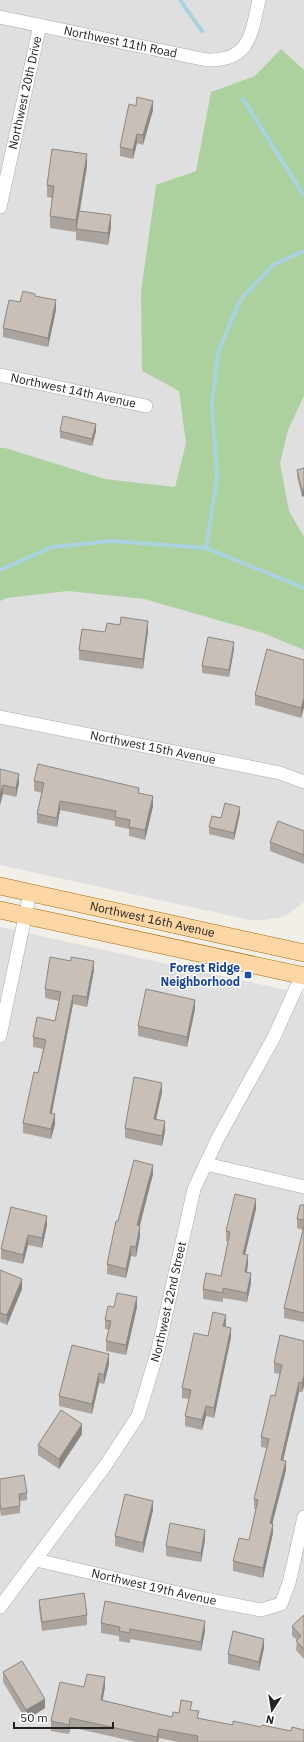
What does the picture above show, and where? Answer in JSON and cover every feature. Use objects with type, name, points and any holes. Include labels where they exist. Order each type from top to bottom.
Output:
[{"type":"main road","name":"Northwest 16th Avenue","points":[[0,886],[304,953]]},
{"type":"main road","name":"Northwest 16th Avenue","points":[[0,910],[304,977]]},
{"type":"street","name":"Northwest 11th Road","points":[[0,17],[207,60],[220,60],[231,58],[239,53],[250,36],[259,0]]},
{"type":"street","name":"Northwest 20th Drive","points":[[0,207],[40,25]]},
{"type":"street","name":"Northwest 14th Avenue","points":[[0,375],[146,406]]},
{"type":"street","name":"Northwest 15th Avenue","points":[[0,717],[280,773],[304,782]]},
{"type":"street","points":[[0,1036],[30,893]]},
{"type":"street","name":"Northwest 22nd Street","points":[[0,1607],[105,1466],[138,1416],[158,1350],[194,1189],[218,1138],[274,1037],[296,988],[304,977]]},
{"type":"street","points":[[206,1164],[304,1187]]},
{"type":"street","name":"Northwest 19th Avenue","points":[[36,1560],[208,1600],[261,1610],[281,1604],[289,1583],[304,1518]]},
{"type":"shaded area","points":[[0,0],[304,0],[304,902],[284,917],[265,920],[250,920],[0,865]]},
{"type":"shaded area","points":[[0,927],[304,994],[304,1742],[0,1742]]},
{"type":"green space","points":[[281,49],[304,70],[304,396],[288,430],[280,463],[289,511],[304,537],[304,650],[263,633],[144,599],[68,591],[7,598],[0,601],[0,448],[5,448],[105,479],[175,487],[186,443],[179,391],[142,371],[141,292],[156,185],[196,171],[211,92],[255,76]]},
{"type":"building","points":[[137,97],[153,101],[143,135],[137,134],[133,150],[120,147],[129,104],[136,106]]},
{"type":"building","points":[[52,149],[87,154],[76,220],[50,216],[54,186],[47,185]]},
{"type":"building","points":[[79,211],[111,215],[108,233],[76,229]]},
{"type":"building","points":[[23,291],[35,294],[35,296],[56,300],[48,338],[3,328],[9,300],[20,302]]},
{"type":"building","points":[[63,416],[96,424],[92,439],[60,431]]},
{"type":"building","points":[[304,468],[304,489],[302,490],[297,470]]},
{"type":"building","points":[[121,617],[148,621],[143,659],[79,650],[82,629],[105,632],[107,623],[120,625]]},
{"type":"building","points":[[208,637],[234,642],[229,670],[202,666]]},
{"type":"building","points":[[267,649],[304,660],[304,698],[301,708],[255,695]]},
{"type":"building","points":[[38,764],[139,788],[138,793],[153,796],[145,830],[129,827],[130,820],[115,817],[116,811],[60,801],[57,818],[37,814],[44,783],[34,781]]},
{"type":"building","points":[[0,769],[19,774],[16,788],[3,785],[0,795]]},
{"type":"building","points":[[225,803],[240,807],[234,833],[209,827],[212,816],[221,818]]},
{"type":"building","points":[[278,821],[304,831],[304,855],[270,842]]},
{"type":"building","points":[[50,957],[71,961],[71,957],[94,961],[87,997],[73,995],[50,1113],[55,1114],[51,1129],[23,1123],[34,1072],[38,1073],[46,1040],[33,1037],[37,1017],[55,1021],[61,992],[45,989]]},
{"type":"building","points":[[146,989],[195,1000],[187,1037],[138,1026]]},
{"type":"building","points":[[134,1077],[162,1083],[154,1119],[165,1121],[162,1136],[125,1128]]},
{"type":"building","points":[[134,1160],[153,1165],[137,1225],[140,1226],[136,1247],[131,1246],[126,1269],[107,1264],[116,1221],[118,1221]]},
{"type":"building","points":[[235,1194],[256,1199],[243,1254],[248,1255],[245,1272],[251,1273],[247,1293],[223,1288],[223,1293],[203,1289],[206,1273],[221,1276],[230,1232],[226,1231]]},
{"type":"building","points":[[300,1205],[304,1205],[304,1220],[297,1219]]},
{"type":"building","points":[[11,1207],[47,1216],[42,1238],[28,1235],[23,1255],[1,1249]]},
{"type":"building","points":[[304,1226],[304,1313],[284,1308]]},
{"type":"building","points":[[0,1270],[22,1279],[7,1315],[0,1313]]},
{"type":"building","points":[[117,1293],[137,1297],[126,1345],[106,1341],[111,1321],[105,1320],[108,1306],[114,1307]]},
{"type":"building","points":[[213,1312],[226,1315],[223,1326],[231,1328],[214,1408],[206,1406],[202,1420],[185,1416],[191,1390],[182,1388],[194,1333],[208,1336]]},
{"type":"building","points":[[280,1335],[304,1341],[304,1376],[302,1383],[299,1382],[281,1460],[286,1461],[270,1523],[273,1524],[263,1568],[233,1561],[239,1538],[249,1540],[258,1500],[254,1499],[269,1439],[261,1437],[271,1395],[275,1396],[282,1365],[274,1363]]},
{"type":"building","points":[[72,1345],[109,1354],[104,1375],[99,1373],[92,1404],[59,1396]]},
{"type":"building","points":[[61,1410],[82,1424],[59,1459],[38,1445]]},
{"type":"building","points":[[24,1475],[27,1493],[19,1494],[20,1506],[1,1509],[0,1479]]},
{"type":"building","points":[[125,1494],[153,1501],[143,1543],[115,1536]]},
{"type":"building","points":[[170,1523],[205,1530],[201,1553],[166,1546]]},
{"type":"building","points":[[84,1593],[87,1615],[42,1622],[39,1600]]},
{"type":"building","points":[[105,1601],[205,1621],[201,1642],[130,1629],[130,1633],[119,1631],[120,1627],[101,1623]]},
{"type":"building","points":[[304,1615],[304,1649],[296,1641],[301,1636],[292,1626]]},
{"type":"building","points":[[233,1631],[264,1639],[259,1662],[228,1654]]},
{"type":"building","points":[[22,1661],[45,1699],[26,1710],[3,1672]]},
{"type":"building","points":[[87,1674],[105,1677],[101,1700],[172,1717],[173,1712],[179,1713],[181,1700],[192,1702],[190,1710],[199,1711],[197,1718],[233,1725],[233,1721],[291,1731],[292,1727],[304,1730],[304,1742],[197,1742],[198,1736],[159,1729],[157,1737],[70,1718],[69,1725],[51,1721],[60,1682],[84,1687]]},
{"type":"waterway","points":[[180,0],[202,31]]},
{"type":"waterway","points":[[243,99],[304,196]]},
{"type":"waterway","points":[[0,570],[52,547],[112,541],[206,548],[217,478],[212,404],[218,352],[240,300],[273,265],[304,251]]},
{"type":"waterway","points":[[206,548],[304,588]]},
{"type":"place","name":"Forest Ridge Neighborhood","points":[[248,975]]}]
